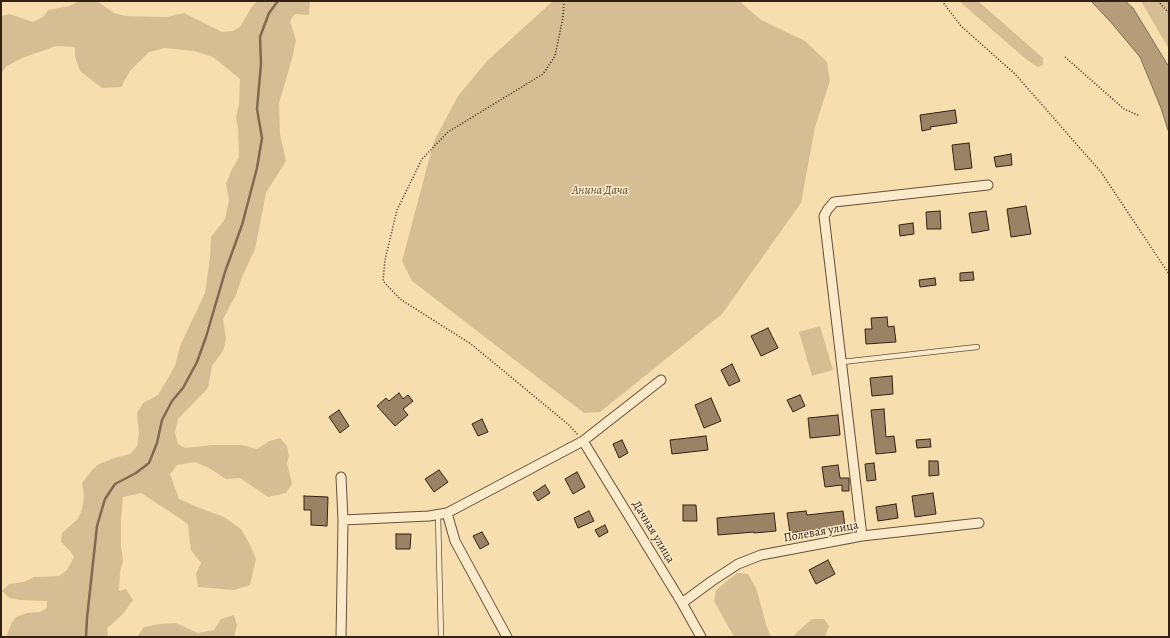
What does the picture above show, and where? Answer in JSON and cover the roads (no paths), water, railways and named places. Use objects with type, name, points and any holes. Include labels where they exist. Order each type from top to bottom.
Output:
[{"type":"street","points":[[862,536],[824,216],[834,202],[988,185]]},
{"type":"street","points":[[343,520],[442,514],[583,441],[661,380]]},
{"type":"street","name":"Дачная улица","points":[[583,441],[682,603],[701,637]]},
{"type":"street","points":[[341,477],[343,520],[341,637]]},
{"type":"street","points":[[442,514],[507,637]]},
{"type":"street","name":"Полевая улица","points":[[682,603],[738,564],[761,555],[862,536],[979,523]]},
{"type":"lane","points":[[842,362],[977,347]]},
{"type":"lane","points":[[442,514],[442,637]]},
{"type":"waterway","points":[[86,637],[97,526],[105,499],[115,484],[136,473],[149,463],[157,443],[162,420],[172,401],[183,388],[197,362],[225,272],[242,225],[257,168],[262,138],[257,109],[261,64],[260,37],[269,13],[278,1]]},
{"type":"park label","name":"Анина Дача","points":[[600,191]]}]
